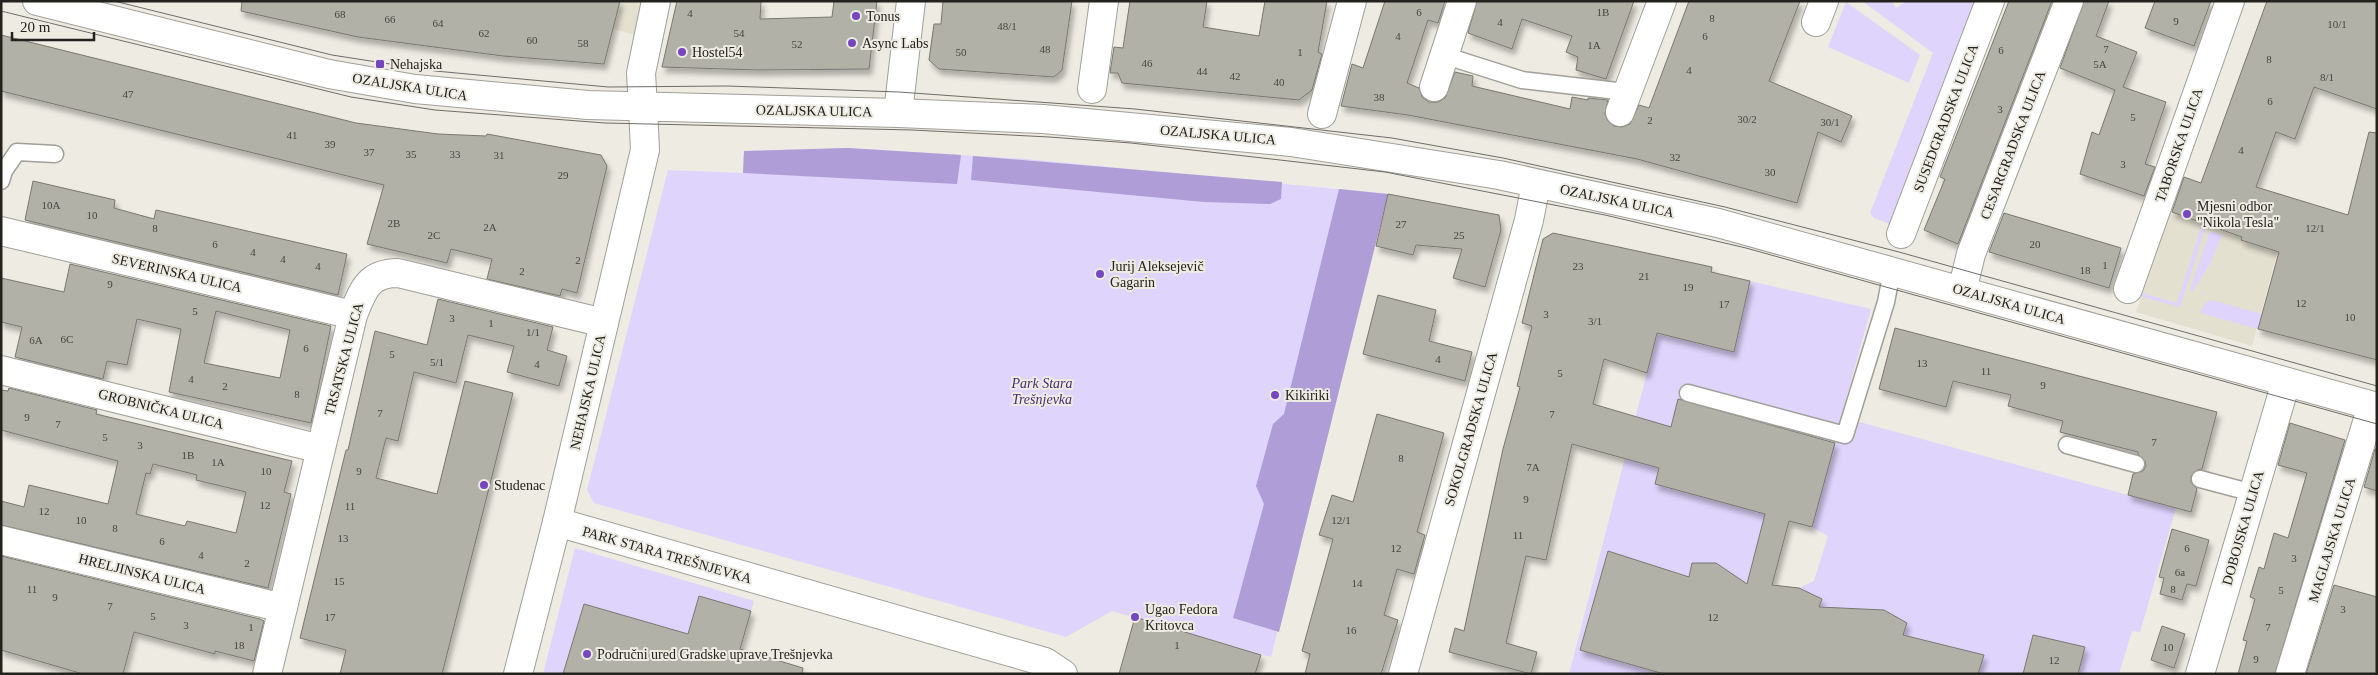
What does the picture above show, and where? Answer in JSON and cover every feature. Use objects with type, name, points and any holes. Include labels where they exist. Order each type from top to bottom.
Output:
[{"type":"street","name":"OZALJSKA ULICA","points":[[37,1],[319,71],[381,84],[475,96],[643,108],[898,113],[1043,119],[1291,142],[1499,175],[1718,223],[2375,407]]},
{"type":"street","name":"NEHAJSKA ULICA","points":[[518,674],[557,522],[645,150],[641,73],[656,1]]},
{"type":"street","points":[[898,113],[911,1]]},
{"type":"street","points":[[1092,89],[1104,1]]},
{"type":"street","points":[[1322,114],[1352,1]]},
{"type":"street","points":[[1434,87],[1462,1]]},
{"type":"street","points":[[1623,102],[1662,1]]},
{"type":"street","name":"SUSEDGRADSKA ULICA","points":[[1902,234],[1990,1]]},
{"type":"street","name":"CESARGRADSKA ULICA","points":[[1962,291],[1971,254],[2069,1]]},
{"type":"street","name":"TABORSKA ULICA","points":[[2128,289],[2230,1]]},
{"type":"street","name":"SOKOLGRADSKA ULICA","points":[[1403,674],[1529,220],[1536,184]]},
{"type":"street","name":"SEVERINSKA ULICA","points":[[1,231],[353,315]]},
{"type":"street","name":"TRSATSKA ULICA","points":[[267,674],[353,315],[362,290],[375,278],[386,273],[398,273],[604,322]]},
{"type":"street","name":"GROBNIČKA ULICA","points":[[1,370],[321,449]]},
{"type":"street","name":"DOBOJSKA ULICA","points":[[2200,674],[2286,382]]},
{"type":"street","name":"MAGLAJSKA ULICA","points":[[2290,674],[2375,407]]},
{"type":"street","name":"PARK STARA TREŠNJEVKA","points":[[557,522],[1045,662],[1063,674]]},
{"type":"street","name":"HRELJINSKA ULICA","points":[[1,540],[283,608]]},
{"type":"lane","points":[[1443,56],[1522,80],[1623,102]]},
{"type":"lane","points":[[1,181],[4,172],[17,152],[55,154]]},
{"type":"lane","points":[[1688,393],[1845,435],[1886,302],[1892,272]]},
{"type":"lane","points":[[2067,445],[2136,464]]},
{"type":"lane","points":[[2200,479],[2253,494]]},
{"type":"shaded area","points":[[525,1],[644,1],[637,36]]},
{"type":"shaded area","points":[[848,148],[961,155],[957,184],[743,173],[744,151]]},
{"type":"shaded area","points":[[973,156],[1282,182],[1281,199],[1270,204],[1204,202],[971,180]]},
{"type":"shaded area","points":[[2182,177],[2245,199],[2257,188],[2292,198],[2252,346],[2136,312]]},
{"type":"shaded area","points":[[1339,189],[1388,194],[1279,632],[1233,618],[1264,504],[1256,486],[1273,424],[1284,414]]},
{"type":"green space","points":[[1862,1],[1892,1],[1896,8],[1907,1],[1979,1],[1892,225],[1874,218],[1870,213],[1933,53]]},
{"type":"green space","points":[[1846,2],[1920,55],[1909,83],[1828,47]]},
{"type":"green space","name":"Park Stara Trešnjevka","points":[[848,148],[1025,159],[1388,194],[1271,657],[1112,611],[1066,637],[594,503],[587,490],[668,170],[743,173],[744,151]]},
{"type":"green space","points":[[2201,228],[2205,229],[2180,307],[2141,297],[2142,293],[2177,303]]},
{"type":"green space","points":[[2210,231],[2222,235],[2209,266],[2192,292],[2190,290]]},
{"type":"green space","points":[[1750,281],[1871,309],[1841,417],[2176,508],[2140,632],[2132,631],[2119,674],[2078,674],[2085,647],[2033,635],[2023,674],[1978,674],[1983,655],[1903,635],[1907,623],[1884,610],[1818,611],[1821,599],[1799,588],[1814,581],[1828,536],[1812,527],[1765,515],[1745,590],[1716,563],[1692,563],[1689,577],[1608,551],[1580,650],[1664,674],[1569,674],[1657,334],[1676,338],[1678,332],[1695,343],[1734,352]]},
{"type":"green space","points":[[2211,300],[2262,314],[2258,329],[2200,313],[2205,303]]},
{"type":"green space","points":[[575,548],[754,601],[751,611],[680,660],[670,629],[584,604],[563,674],[543,674]]},
{"type":"building","points":[[242,1],[620,1],[604,64],[503,56],[358,37],[241,11]]},
{"type":"building","points":[[677,1],[761,1],[760,19],[832,17],[834,1],[877,1],[869,69],[758,70],[662,67]]},
{"type":"building","points":[[943,1],[1072,1],[1062,70],[1054,77],[939,69],[929,60],[934,24],[941,24]]},
{"type":"building","points":[[1130,1],[1207,1],[1203,27],[1259,36],[1265,1],[1327,1],[1318,52],[1322,54],[1312,90],[1299,100],[1122,83],[1118,73],[1110,73],[1114,47],[1123,48]]},
{"type":"building","points":[[1385,1],[1445,1],[1438,23],[1428,20],[1407,83],[1419,88],[1422,97],[1429,102],[1438,102],[1445,98],[1455,72],[1473,76],[1472,86],[1570,109],[1572,97],[1588,100],[1588,98],[1608,100],[1605,114],[1608,121],[1614,126],[1622,127],[1630,124],[1639,105],[1649,108],[1689,1],[1800,1],[1769,81],[1852,116],[1841,142],[1818,132],[1797,203],[1637,159],[1408,115],[1341,106],[1352,64],[1363,68]]},
{"type":"building","points":[[1477,1],[1634,1],[1606,79],[1576,70],[1578,57],[1566,52],[1572,36],[1522,19],[1512,49],[1468,33]]},
{"type":"building","points":[[2009,1],[2052,1],[1958,244],[1924,230],[1945,179],[1940,177]]},
{"type":"building","points":[[2084,1],[2109,1],[2096,36],[2137,52],[2123,87],[2166,102],[2145,164],[2155,167],[2144,196],[2080,174],[2092,132],[2099,135],[2115,90],[2060,68]]},
{"type":"building","points":[[2155,1],[2211,1],[2194,46],[2145,28]]},
{"type":"building","points":[[2267,1],[2377,1],[2377,109],[2314,87],[2295,139],[2276,132],[2256,187],[2348,215],[2369,132],[2377,133],[2377,360],[2258,329],[2279,252],[2241,240],[2242,237],[2172,212],[2184,177],[2201,183]]},
{"type":"building","points":[[1,35],[356,123],[438,134],[486,136],[487,134],[601,155],[607,166],[577,293],[562,289],[560,296],[487,279],[492,259],[451,249],[447,263],[367,244],[384,185],[1,91]]},
{"type":"building","points":[[33,181],[115,200],[114,208],[154,219],[156,210],[347,254],[338,295],[25,220]]},
{"type":"building","points":[[1388,194],[1499,215],[1501,230],[1485,287],[1453,278],[1462,249],[1416,245],[1413,255],[1376,246]]},
{"type":"building","points":[[2004,213],[2121,248],[2109,288],[1989,252]]},
{"type":"building","points":[[1553,233],[1712,267],[1711,272],[1750,281],[1734,352],[1657,333],[1647,373],[1604,359],[1593,404],[1671,427],[1678,399],[1835,443],[1812,527],[1789,521],[1772,585],[1799,588],[1822,599],[1819,607],[1884,610],[1907,623],[1903,635],[1984,655],[1978,674],[1664,674],[1580,650],[1608,551],[1689,577],[1692,563],[1716,563],[1747,584],[1765,514],[1655,484],[1659,468],[1572,444],[1546,560],[1526,556],[1506,643],[1537,652],[1531,674],[1449,652],[1455,628],[1464,631],[1503,449],[1520,387],[1517,386],[1532,326],[1522,323],[1543,239]]},
{"type":"building","points":[[70,264],[331,326],[311,423],[169,392],[181,329],[137,319],[127,365],[107,361],[103,379],[15,357],[22,327],[1,322],[1,278],[64,292]],"holes":[[[216,311],[290,330],[280,378],[204,363]]]},
{"type":"building","points":[[1378,295],[1436,310],[1429,341],[1472,352],[1465,381],[1363,354]]},
{"type":"building","points":[[438,299],[553,327],[547,350],[567,356],[559,386],[507,372],[514,346],[468,335],[456,383],[414,372],[398,441],[386,438],[376,478],[437,494],[465,381],[513,393],[442,674],[340,674],[346,650],[300,638],[346,450],[348,450],[375,331],[427,345]]},
{"type":"building","points":[[1895,328],[2217,412],[2202,469],[2197,470],[2191,476],[2191,482],[2197,489],[2191,512],[2128,495],[2133,474],[2143,471],[2146,466],[2145,461],[2138,452],[2060,432],[2063,421],[2008,406],[2011,395],[1953,381],[1946,407],[1879,389]]},
{"type":"building","points":[[9,388],[97,410],[96,414],[292,461],[284,492],[291,494],[268,588],[1,525],[1,501],[24,507],[29,485],[108,504],[118,461],[1,430],[1,390],[8,391]],"holes":[[[153,464],[197,475],[196,480],[246,492],[236,533],[187,521],[185,526],[136,514],[146,473],[150,474]]]},
{"type":"building","points":[[1377,414],[1444,433],[1417,532],[1425,535],[1414,574],[1397,569],[1384,615],[1398,620],[1381,674],[1305,674],[1310,654],[1302,651],[1333,539],[1319,535],[1332,495],[1353,502]]},
{"type":"building","points":[[2290,423],[2345,440],[2275,674],[2238,674],[2247,641],[2243,640],[2255,599],[2250,597],[2259,567],[2264,569],[2274,533],[2288,538],[2307,473],[2278,465]]},
{"type":"building","points":[[2375,449],[2377,449],[2377,491],[2364,487]]},
{"type":"building","points":[[2172,529],[2209,540],[2196,586],[2187,584],[2182,600],[2160,594],[2164,578],[2159,577]]},
{"type":"building","points":[[1,556],[260,619],[264,621],[254,661],[215,651],[215,654],[134,632],[123,674],[83,674],[1,650]]},
{"type":"building","points":[[2334,585],[2377,597],[2377,674],[2306,674]]},
{"type":"building","points":[[699,596],[751,611],[740,649],[803,668],[802,674],[563,674],[584,604],[688,634]]},
{"type":"building","points":[[1135,617],[1261,655],[1255,674],[1119,674]]},
{"type":"building","points":[[2162,626],[2185,634],[2174,668],[2151,660]]},
{"type":"building","points":[[2033,635],[2085,647],[2078,674],[2023,674]]},
{"type":"tram line","points":[[114,1],[332,55],[435,71],[608,87],[727,86],[899,92],[1135,109],[1392,138],[1503,158],[1725,207],[1899,252],[2377,386]]},
{"type":"tram line","points":[[1,11],[351,97],[435,110],[605,123],[912,130],[1049,137],[1131,143],[1385,172],[1605,215],[1746,248],[2377,424]]},
{"type":"place","name":"Tonus","points":[[856,16]]},
{"type":"place","name":"Async Labs","points":[[852,43]]},
{"type":"place","name":"Hostel54","points":[[682,52]]},
{"type":"place","name":"Nehajska","points":[[380,64]]},
{"type":"place","name":"Mjesni odbor \"Nikola Tesla\"","points":[[2187,214]]},
{"type":"place","name":"Jurij Aleksejevič Gagarin","points":[[1100,274]]},
{"type":"place","name":"Kikiriki","points":[[1275,395]]},
{"type":"place","name":"Studenac","points":[[484,485]]},
{"type":"place","name":"Ugao Fedora Kritovca","points":[[1135,617]]},
{"type":"place","name":"Područni ured Gradske uprave Trešnjevka","points":[[587,654]]}]
